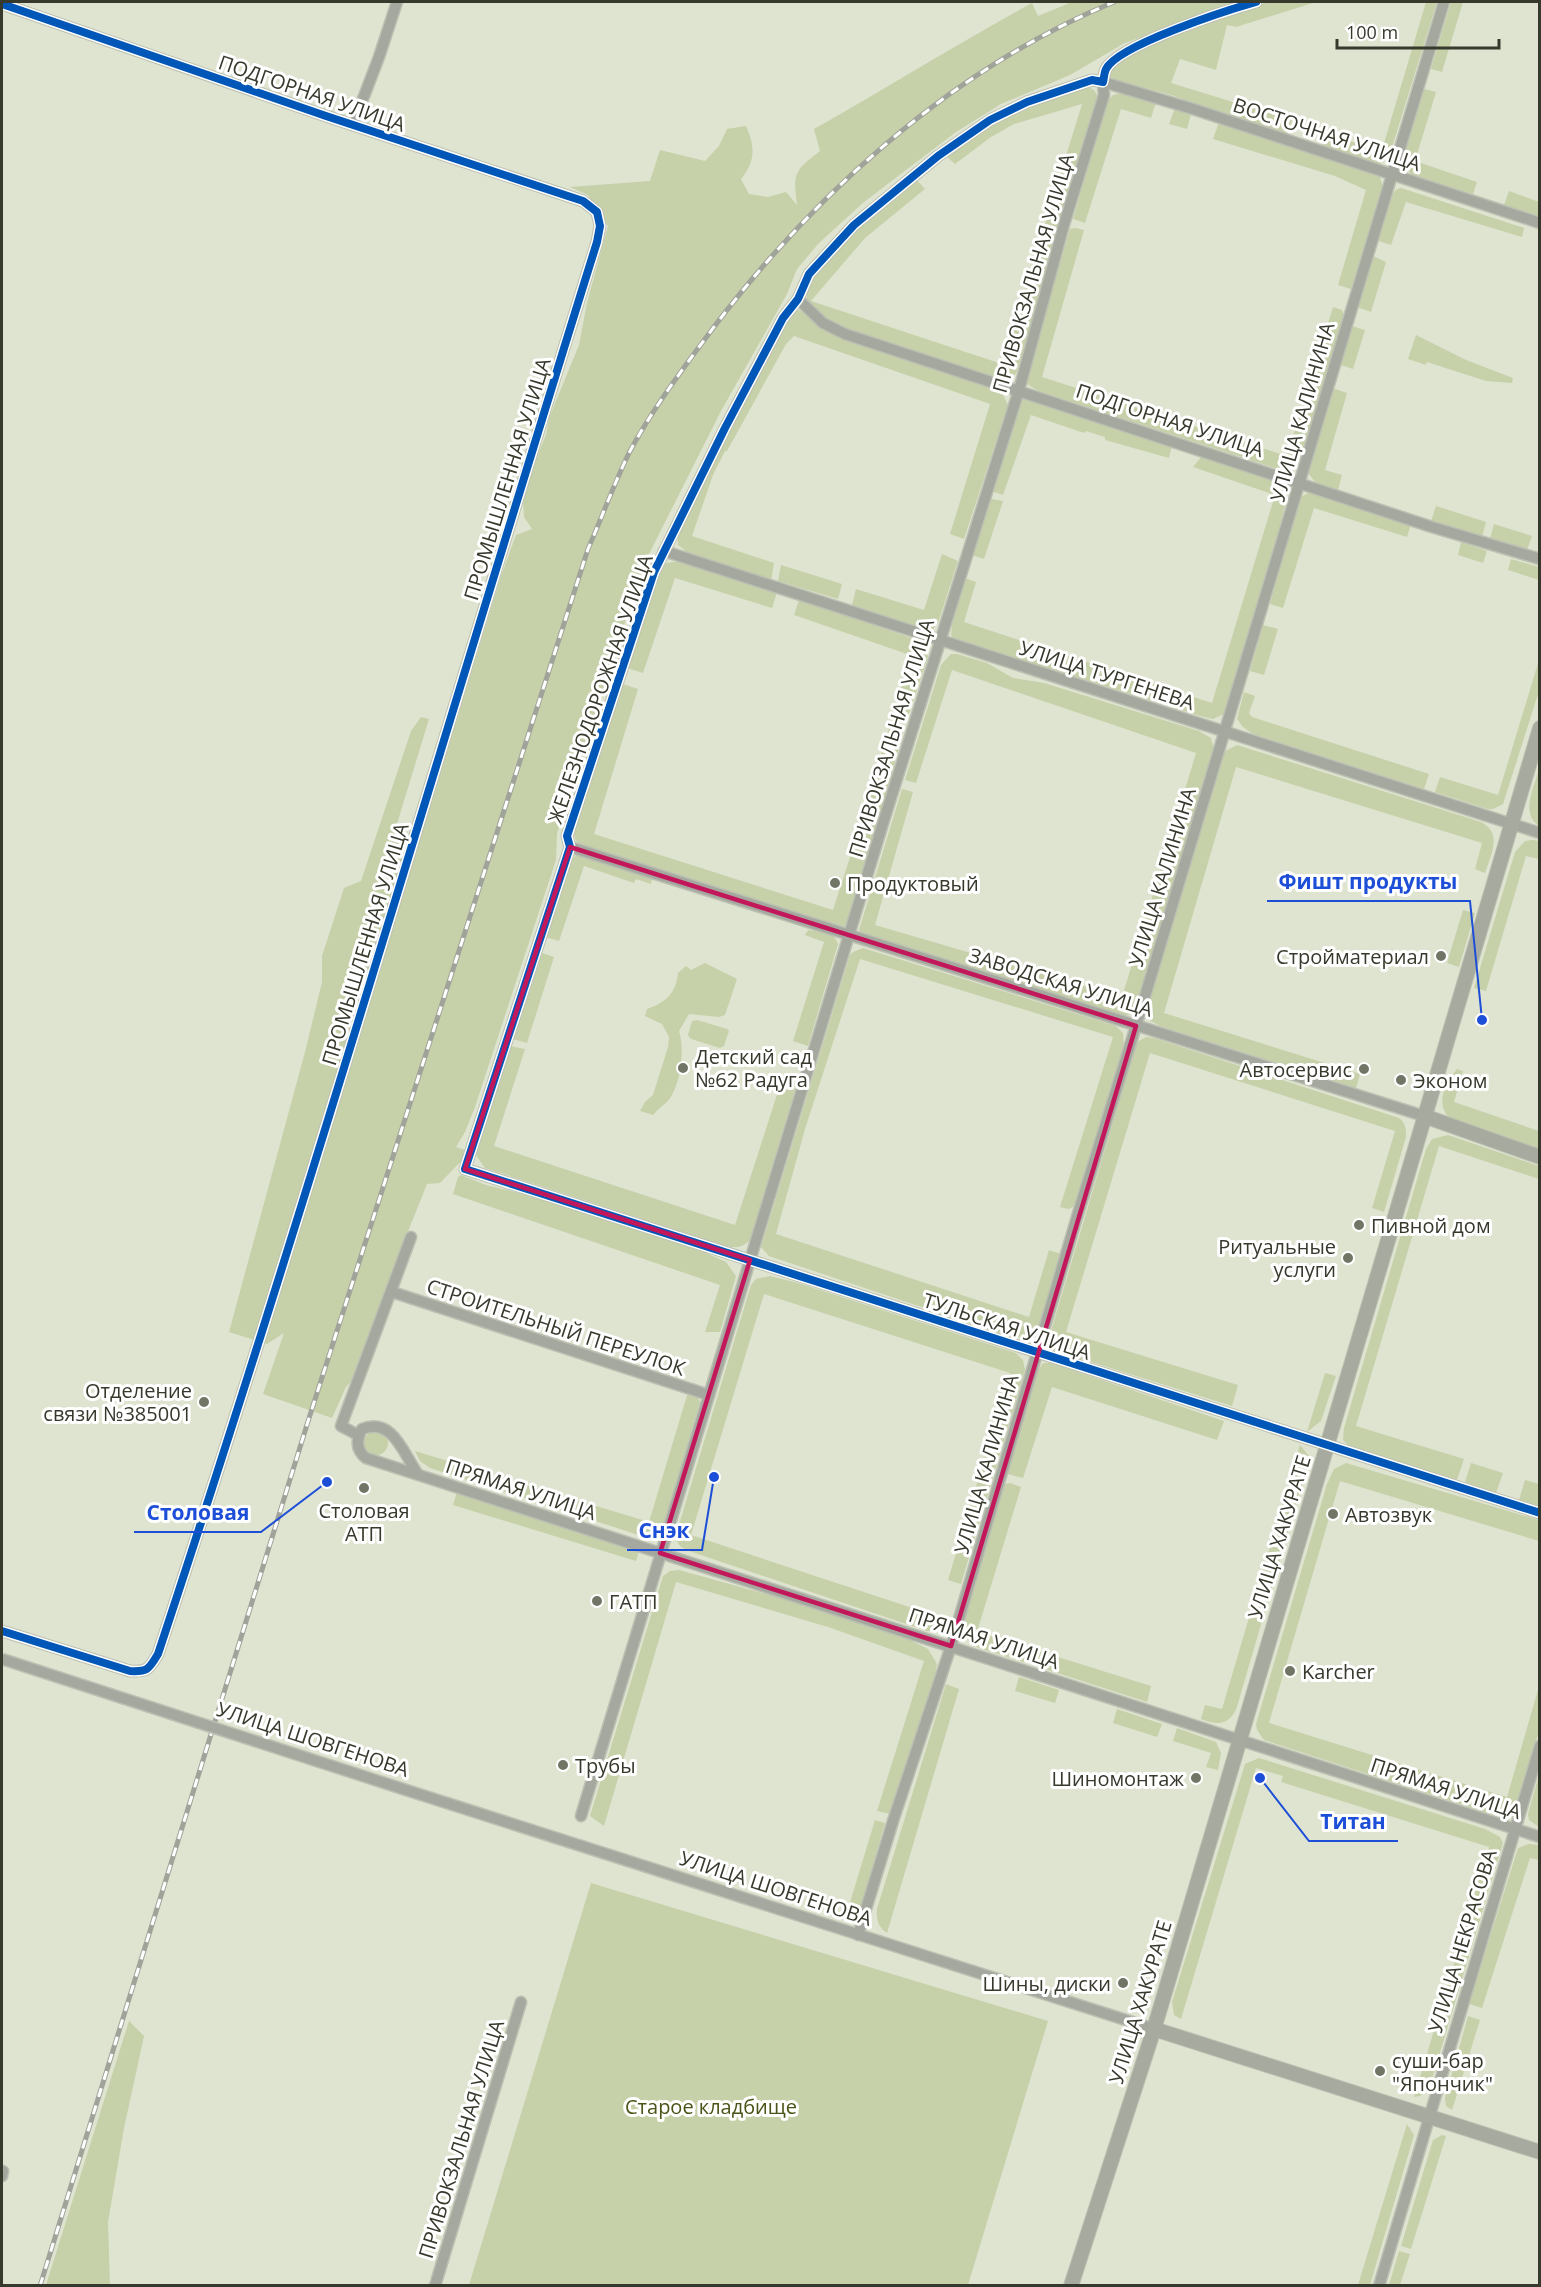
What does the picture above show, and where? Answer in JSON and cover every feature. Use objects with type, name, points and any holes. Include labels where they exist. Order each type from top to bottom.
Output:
[{"type":"main road","name":"УЛИЦА ХАКУРАТЕ","points":[[1071,2286],[1154,2029],[1539,728]]},
{"type":"main road","name":"ЗАВОДСКАЯ УЛИЦА","points":[[1424,1116],[1539,1157]]},
{"type":"main road","name":"УЛИЦА ШОВГЕНОВА","points":[[1154,2029],[1539,2152]]},
{"type":"street","points":[[353,125],[397,2]]},
{"type":"street","points":[[1103,82],[1106,68],[1127,51],[1183,26],[1256,2]]},
{"type":"street","name":"УЛИЦА КАЛИНИНА","points":[[858,1935],[951,1646],[1444,2]]},
{"type":"street","name":"ПОДГОРНАЯ УЛИЦА","points":[[2,4],[353,125],[583,201],[597,212],[600,226]]},
{"type":"street","name":"ЖЕЛЕЗНОДОРОЖНАЯ УЛИЦА","points":[[465,1169],[570,847],[567,836],[654,572],[783,318],[798,299],[809,274],[854,225],[938,156],[990,120],[1027,102],[1092,80],[1103,82]]},
{"type":"street","name":"ВОСТОЧНАЯ УЛИЦА","points":[[1103,82],[1193,109],[1539,223]]},
{"type":"street","name":"ПРИВОКЗАЛЬНАЯ УЛИЦА","points":[[581,1816],[940,641],[1019,390],[1065,221],[1104,95],[1103,82]]},
{"type":"street","name":"ПРОМЫШЛЕННАЯ УЛИЦА","points":[[2,1631],[130,1671],[142,1672],[150,1668],[159,1654],[244,1393],[600,226]]},
{"type":"street","name":"ПОДГОРНАЯ УЛИЦА","points":[[798,299],[823,323],[845,334],[1539,559]]},
{"type":"street","name":"УЛИЦА ТУРГЕНЕВА","points":[[664,550],[1539,833]]},
{"type":"street","name":"ЗАВОДСКАЯ УЛИЦА","points":[[570,847],[1424,1116]]},
{"type":"street","name":"ТУЛЬСКАЯ УЛИЦА","points":[[465,1169],[1539,1513]]},
{"type":"street","points":[[358,1435],[341,1426],[411,1237]]},
{"type":"street","name":"СТРОИТЕЛЬНЫЙ ПЕРЕУЛОК","points":[[392,1292],[709,1395]]},
{"type":"street","name":"ПРЯМАЯ УЛИЦА","points":[[417,1473],[393,1434],[383,1426],[370,1425],[362,1429],[357,1443],[360,1453],[366,1458],[1539,1837]]},
{"type":"street","name":"УЛИЦА ШОВГЕНОВА","points":[[2,1659],[1154,2029]]},
{"type":"street","name":"УЛИЦА НЕКРАСОВА","points":[[1379,2286],[1539,1746]]},
{"type":"street","name":"ПРИВОКЗАЛЬНАЯ УЛИЦА","points":[[435,2286],[521,2002]]},
{"type":"highlighted area","points":[[570,847],[1136,1026],[951,1646],[660,1553],[750,1260],[465,1169]]},
{"type":"green space","points":[[1072,2],[1232,2],[1123,44],[1070,75],[1001,104],[956,132],[864,202],[819,243],[797,269],[787,294],[721,411],[644,564],[564,808],[557,834],[556,860],[475,1107],[456,1147],[465,1150],[465,1157],[440,1183],[427,1184],[397,1259],[356,1376],[346,1387],[332,1418],[263,1394],[284,1333],[267,1344],[229,1332],[305,1052],[322,982],[322,956],[344,888],[361,881],[411,731],[421,717],[429,719],[396,827],[419,842],[501,576],[516,535],[532,529],[524,517],[523,499],[527,480],[579,345],[587,303],[608,226],[588,195],[570,187],[650,181],[660,150],[705,161],[719,146],[727,129],[746,126],[751,140],[752,160],[741,179],[749,194],[768,197],[786,192],[797,205],[795,186],[797,174],[805,163],[820,151],[814,129],[1032,3],[1038,16]]},
{"type":"green space","points":[[1267,2],[1316,2],[1236,27],[1227,25],[1216,70],[1180,59],[1171,83],[1292,120],[1287,135],[1168,94],[1110,79],[1110,69],[1137,50]]},
{"type":"green space","points":[[1426,2],[1437,2],[1389,157],[1380,164],[1322,146],[1325,134],[1382,150]]},
{"type":"green space","points":[[1451,2],[1463,2],[1442,72],[1431,69]]},
{"type":"green space","points":[[1086,87],[1095,91],[1098,100],[1016,374],[997,380],[840,328],[812,308],[806,295],[809,281],[856,228],[916,179],[925,189],[865,238],[811,301],[1002,364],[1082,104],[1014,124],[991,137],[955,164],[945,155],[1004,117],[1075,89]]},
{"type":"green space","points":[[1424,89],[1436,92],[1415,161],[1477,182],[1473,194],[1412,175],[1405,167],[1403,158]]},
{"type":"green space","points":[[1126,92],[1156,102],[1151,118],[1121,109],[1085,223],[1073,219],[1107,102],[1113,95]]},
{"type":"green space","points":[[1175,108],[1191,114],[1187,129],[1169,124]]},
{"type":"green space","points":[[1219,122],[1380,177],[1383,187],[1351,289],[1338,285],[1366,190],[1335,176],[1213,139]]},
{"type":"green space","points":[[1401,188],[1524,228],[1522,237],[1406,202],[1391,245],[1379,241],[1378,236],[1390,197]]},
{"type":"green space","points":[[1509,191],[1539,202],[1539,216],[1504,205]]},
{"type":"green space","points":[[1070,229],[1084,230],[1042,377],[1287,456],[1333,307],[1342,310],[1344,316],[1309,436],[1299,460],[1288,469],[1281,470],[1038,391],[1027,384],[1026,380]]},
{"type":"green space","points":[[1373,256],[1386,262],[1371,312],[1357,307]]},
{"type":"green space","points":[[799,310],[816,321],[821,329],[862,346],[987,387],[1003,395],[1008,405],[964,539],[950,534],[990,404],[794,336],[786,344],[725,451],[713,475],[692,536],[774,563],[771,581],[687,552],[678,545],[677,531],[787,321],[795,311]]},
{"type":"green space","points":[[1352,326],[1365,330],[1353,369],[1341,365]]},
{"type":"green space","points":[[1416,335],[1466,360],[1513,378],[1512,383],[1486,381],[1427,362],[1426,365],[1408,359]]},
{"type":"green space","points":[[1332,388],[1347,393],[1325,470],[1342,475],[1338,490],[1316,483],[1308,473]]},
{"type":"green space","points":[[1028,397],[1172,445],[1169,458],[1105,440],[1105,437],[1086,431],[1084,433],[1031,415],[1003,495],[991,491],[1019,404],[1023,398]]},
{"type":"green space","points":[[1202,456],[1286,487],[1287,499],[1267,575],[1224,714],[1213,719],[1200,716],[953,638],[952,625],[965,578],[976,582],[964,622],[1212,703],[1275,495],[1193,467]]},
{"type":"green space","points":[[1310,492],[1411,524],[1407,537],[1314,508],[1283,608],[1270,604],[1298,503],[1301,497]]},
{"type":"green space","points":[[989,500],[1003,501],[984,559],[971,555]]},
{"type":"green space","points":[[1436,506],[1486,522],[1482,537],[1431,521]]},
{"type":"green space","points":[[1494,524],[1532,536],[1527,550],[1490,539]]},
{"type":"green space","points":[[1461,542],[1487,551],[1483,563],[1458,555]]},
{"type":"green space","points":[[942,554],[958,561],[938,623],[933,629],[919,627],[852,605],[856,589],[924,610]]},
{"type":"green space","points":[[1511,559],[1539,567],[1539,580],[1508,570]]},
{"type":"green space","points":[[680,561],[777,592],[772,608],[675,578],[643,673],[630,669],[628,666],[661,571],[666,563]]},
{"type":"green space","points":[[781,565],[842,584],[838,599],[778,581]]},
{"type":"green space","points":[[799,600],[923,642],[928,657],[908,716],[894,711],[910,655],[794,615]]},
{"type":"green space","points":[[1263,625],[1278,629],[1264,675],[1250,671]]},
{"type":"green space","points":[[951,654],[987,663],[1013,678],[1044,683],[1199,731],[1211,738],[1214,749],[1136,1011],[1131,1014],[1125,1016],[1117,1014],[860,933],[859,930],[902,789],[913,792],[875,925],[1122,997],[1196,753],[952,670],[916,783],[905,780],[941,665]]},
{"type":"green space","points":[[1539,660],[1539,691],[1503,804],[1488,809],[1435,792],[1440,777],[1498,795]]},
{"type":"green space","points":[[623,684],[638,689],[594,834],[833,910],[863,817],[877,823],[844,927],[581,846],[576,841],[573,831],[619,687]]},
{"type":"green space","points":[[1244,692],[1255,696],[1249,713],[1252,717],[1429,774],[1424,789],[1253,734],[1237,719]]},
{"type":"green space","points":[[891,722],[905,727],[880,814],[865,808]]},
{"type":"green space","points":[[1237,745],[1481,822],[1492,832],[1494,845],[1485,873],[1475,869],[1482,843],[1236,767],[1164,1013],[1360,1074],[1356,1088],[1160,1026],[1149,1020],[1147,1010],[1221,762],[1225,751]]},
{"type":"green space","points":[[1539,769],[1540,826],[1533,821],[1529,807]]},
{"type":"green space","points":[[1525,841],[1539,841],[1539,859],[1526,856],[1486,991],[1474,988],[1515,852]]},
{"type":"green space","points":[[580,855],[652,878],[651,884],[636,879],[634,883],[584,866],[559,941],[545,937],[572,859]]},
{"type":"green space","points":[[1463,910],[1475,913],[1459,967],[1447,963]]},
{"type":"green space","points":[[808,930],[830,934],[838,944],[808,1046],[793,1041],[824,942],[805,935]]},
{"type":"green space","points":[[863,948],[1116,1026],[1123,1033],[1124,1048],[1075,1206],[1068,1209],[1060,1207],[1113,1037],[860,959],[805,1129],[776,1234],[1029,1317],[1049,1250],[1061,1254],[1037,1336],[1011,1337],[769,1256],[761,1247],[850,955]]},
{"type":"green space","points":[[542,953],[554,957],[527,1043],[513,1039]]},
{"type":"green space","points":[[705,963],[737,979],[725,1015],[719,1017],[689,1014],[679,1031],[682,1058],[679,1078],[672,1095],[653,1115],[640,1111],[653,1095],[669,1037],[662,1024],[645,1016],[647,1009],[669,996],[675,987],[678,973],[686,966],[691,970]]},
{"type":"green space","points":[[697,1020],[727,1029],[729,1031],[724,1046],[720,1048],[691,1039],[688,1035],[692,1021]]},
{"type":"green space","points":[[1146,1037],[1399,1118],[1405,1126],[1406,1137],[1384,1212],[1372,1208],[1395,1131],[1150,1053],[1066,1332],[1238,1385],[1232,1406],[1053,1350],[1048,1341],[1137,1042]]},
{"type":"green space","points":[[510,1046],[525,1049],[494,1146],[735,1225],[782,1079],[797,1084],[750,1240],[739,1247],[726,1246],[485,1168],[475,1154]]},
{"type":"green space","points":[[1457,1069],[1463,1071],[1454,1102],[1539,1131],[1539,1150],[1451,1119],[1442,1101],[1445,1087]]},
{"type":"green space","points":[[1448,1135],[1539,1166],[1539,1179],[1439,1146],[1356,1426],[1464,1459],[1457,1480],[1350,1447],[1343,1440],[1344,1428],[1426,1149],[1432,1139]]},
{"type":"green space","points":[[461,1175],[486,1185],[527,1195],[704,1252],[726,1262],[736,1276],[720,1332],[705,1332],[720,1285],[453,1194],[458,1177]]},
{"type":"green space","points":[[770,1276],[1016,1353],[1023,1360],[1025,1370],[961,1584],[948,1580],[1010,1373],[764,1294],[691,1535],[949,1620],[946,1628],[927,1631],[686,1550],[675,1538],[751,1285],[756,1279]]},
{"type":"green space","points":[[1043,1363],[1051,1363],[1224,1421],[1217,1440],[1052,1387],[1023,1478],[1007,1474],[1037,1372]]},
{"type":"green space","points":[[1325,1373],[1336,1376],[1321,1421],[1307,1432]]},
{"type":"green space","points":[[688,1392],[697,1396],[700,1402],[663,1526],[658,1533],[645,1537],[430,1468],[420,1461],[415,1451],[649,1522]]},
{"type":"green space","points":[[376,1431],[381,1432],[387,1438],[387,1448],[381,1454],[376,1455],[371,1454],[365,1448],[364,1443],[365,1438],[371,1432]]},
{"type":"green space","points":[[1300,1445],[1309,1456],[1308,1464],[1236,1710],[1229,1719],[1221,1723],[1201,1719],[1205,1705],[1222,1709]]},
{"type":"green space","points":[[1346,1463],[1539,1520],[1539,1541],[1340,1481],[1269,1723],[1507,1797],[1538,1690],[1539,1731],[1519,1800],[1505,1813],[1493,1815],[1264,1740],[1257,1730],[1256,1724],[1327,1484],[1334,1469]]},
{"type":"green space","points":[[1471,1463],[1503,1473],[1496,1493],[1465,1482]]},
{"type":"green space","points":[[1525,1480],[1539,1484],[1539,1506],[1519,1500]]},
{"type":"green space","points":[[1010,1483],[1021,1487],[977,1632],[1151,1686],[1147,1702],[973,1646],[968,1641],[962,1624],[1005,1484]]},
{"type":"green space","points":[[457,1492],[639,1551],[636,1561],[453,1505]]},
{"type":"green space","points":[[679,1570],[788,1600],[908,1639],[928,1649],[937,1664],[935,1675],[890,1814],[877,1811],[924,1661],[828,1627],[676,1582],[604,1826],[590,1816],[663,1576],[670,1571]]},
{"type":"green space","points":[[1019,1677],[1059,1690],[1055,1703],[1015,1691]]},
{"type":"green space","points":[[946,1684],[959,1689],[887,1933],[878,1922],[877,1909]]},
{"type":"green space","points":[[1117,1709],[1162,1724],[1157,1737],[1113,1723]]},
{"type":"green space","points":[[1177,1728],[1216,1742],[1221,1753],[1218,1770],[1206,1767],[1211,1753],[1173,1741]]},
{"type":"green space","points":[[1259,1758],[1485,1829],[1500,1837],[1503,1843],[1429,2089],[1420,2096],[1414,2097],[1489,1847],[1281,1782],[1283,1776],[1256,1768],[1181,2019],[1174,2015],[1172,2002],[1245,1764]]},
{"type":"green space","points":[[1539,1775],[1539,1827],[1529,1820],[1528,1814]]},
{"type":"green space","points":[[875,1820],[885,1823],[859,1913],[848,1909]]},
{"type":"green space","points":[[1529,1844],[1539,1845],[1539,1860],[1530,1858],[1482,2008],[1469,2004],[1518,1848]]},
{"type":"green space","name":"Старое кладбище","points":[[591,1883],[1048,2021],[968,2285],[469,2285]]},
{"type":"green space","points":[[1468,2016],[1480,2020],[1452,2110],[1446,2106],[1445,2098]]},
{"type":"green space","points":[[129,2021],[144,2036],[124,2128],[108,2222],[110,2285],[46,2285]]},
{"type":"green space","points":[[1407,2124],[1414,2135],[1370,2285],[1358,2285]]},
{"type":"green space","points":[[1442,2135],[1446,2136],[1411,2249],[1401,2246],[1433,2140]]},
{"type":"green space","points":[[1399,2251],[1410,2254],[1400,2285],[1389,2285]]},
{"type":"railway","points":[[40,2286],[310,1415],[588,549],[629,453],[673,383],[743,290],[787,239],[835,190],[886,144],[939,102],[995,64],[1053,30],[1114,2]]},
{"type":"cycle path","points":[[1256,2],[1222,12],[1151,39],[1115,60],[1106,69],[1103,82],[1092,80],[1027,102],[990,120],[938,156],[854,225],[809,274],[798,299],[783,318],[725,428],[654,572],[567,836],[570,847],[465,1169],[1540,1513]]},
{"type":"cycle path","points":[[2,4],[326,116],[583,201],[597,212],[600,226],[326,1125],[158,1654],[147,1669],[130,1671],[2,1631]]},
{"type":"place","name":"Продуктовый","points":[[835,883]]},
{"type":"place","name":"Стройматериал","points":[[1441,956]]},
{"type":"place","name":"Фишт продукты","points":[[1482,1020]]},
{"type":"place","name":"Детский сад №62 Радуга","points":[[683,1068]]},
{"type":"place","name":"Автосервис","points":[[1364,1069]]},
{"type":"place","name":"Эконом","points":[[1401,1080]]},
{"type":"place","name":"Пивной дом","points":[[1359,1225]]},
{"type":"place","name":"Ритуальные услуги","points":[[1348,1258]]},
{"type":"place","name":"Отделение связи №385001","points":[[204,1402]]},
{"type":"place","name":"Снэк","points":[[714,1477]]},
{"type":"place","name":"Столовая","points":[[327,1482]]},
{"type":"place","name":"Столовая АТП","points":[[364,1488]]},
{"type":"place","name":"Автозвук","points":[[1333,1514]]},
{"type":"place","name":"ГАТП","points":[[597,1601]]},
{"type":"place","name":"Karcher","points":[[1290,1671]]},
{"type":"place","name":"Трубы","points":[[563,1765]]},
{"type":"place","name":"Шиномонтаж","points":[[1196,1778]]},
{"type":"place","name":"Титан","points":[[1260,1778]]},
{"type":"place","name":"Шины, диски","points":[[1123,1983]]},
{"type":"place","name":"суши-бар \"Япончик\"","points":[[1380,2071]]}]
